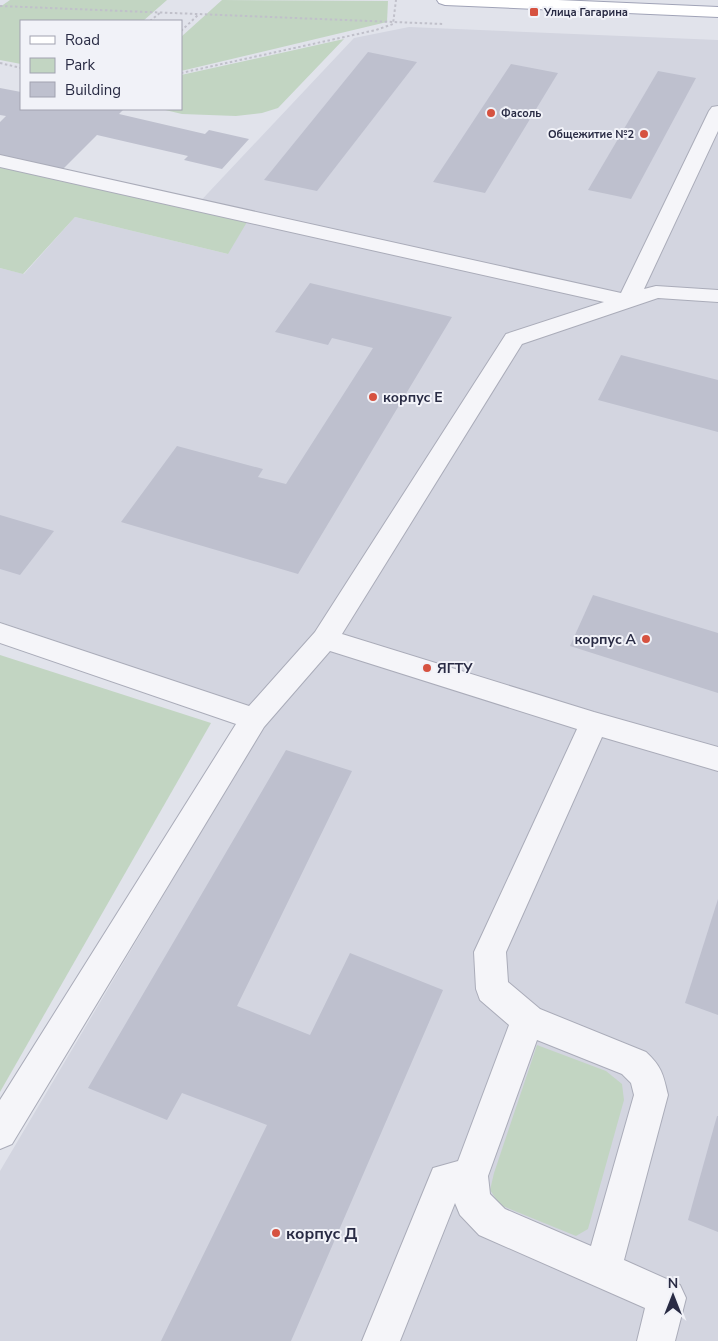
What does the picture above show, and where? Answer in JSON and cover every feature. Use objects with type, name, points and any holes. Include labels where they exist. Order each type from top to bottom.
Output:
[{"type":"main road","points":[[445,0],[718,12]]},
{"type":"lane","points":[[628,301],[718,111]]},
{"type":"lane","points":[[0,160],[628,301]]},
{"type":"lane","points":[[0,1132],[254,719],[325,639],[514,339],[656,292],[718,296]]},
{"type":"lane","points":[[0,633],[254,719]]},
{"type":"lane","points":[[325,639],[594,723],[718,759]]},
{"type":"lane","points":[[594,723],[490,952],[492,989],[528,1020],[634,1063],[646,1075],[651,1095],[603,1270]]},
{"type":"lane","points":[[528,1020],[470,1176],[473,1202],[492,1222],[667,1298],[656,1341]]},
{"type":"lane","points":[[382,1341],[446,1181],[470,1176]]},
{"type":"path","points":[[393,22],[396,0]]},
{"type":"path","points":[[0,6],[449,25]]},
{"type":"path","points":[[151,20],[161,12]]},
{"type":"path","points":[[182,30],[198,14]]},
{"type":"path","points":[[182,73],[376,30],[393,22]]},
{"type":"path","points":[[0,63],[20,68]]},
{"type":"shaded area","name":"ЯГТУ","points":[[409,27],[718,40],[718,1341],[0,1341],[0,1171],[271,714],[0,622],[0,268],[24,274],[75,217],[228,254],[193,209],[354,38]]},
{"type":"green space","points":[[10,0],[167,0],[144,20],[20,20],[20,64],[0,60],[0,7]]},
{"type":"green space","points":[[222,0],[388,1],[387,22],[182,71],[182,36]]},
{"type":"green space","points":[[344,39],[278,108],[262,113],[236,116],[182,114],[165,110],[182,110],[182,75]]},
{"type":"green space","points":[[0,165],[247,222],[228,254],[75,217],[23,274],[0,268]]},
{"type":"green space","points":[[0,655],[211,723],[0,1092]]},
{"type":"green space","points":[[537,1045],[606,1071],[622,1084],[624,1100],[588,1229],[576,1236],[500,1205],[490,1190]]},
{"type":"building","points":[[368,52],[417,62],[317,191],[264,180]]},
{"type":"building","points":[[511,64],[558,73],[485,193],[433,182]]},
{"type":"building","name":"Общежитие №2","points":[[658,71],[696,78],[631,199],[588,190]]},
{"type":"building","points":[[0,88],[20,92],[20,110],[123,110],[119,114],[205,134],[209,130],[249,139],[222,169],[184,160],[188,156],[97,135],[61,171],[0,156],[0,122],[6,116],[0,115]]},
{"type":"building","name":"корпус Е","points":[[310,283],[452,317],[298,574],[121,522],[177,446],[263,469],[258,477],[286,484],[373,348],[332,338],[328,345],[275,332]]},
{"type":"building","points":[[621,355],[718,380],[718,432],[598,400]]},
{"type":"building","points":[[0,515],[54,531],[20,575],[0,569]]},
{"type":"building","name":"корпус А","points":[[593,595],[718,633],[718,693],[570,646]]},
{"type":"building","points":[[286,750],[352,771],[237,1006],[310,1035],[350,953],[443,990],[291,1341],[161,1341],[267,1125],[182,1093],[167,1120],[88,1088]]},
{"type":"building","points":[[718,899],[718,1015],[685,1003]]},
{"type":"building","points":[[718,1116],[718,1232],[688,1220]]},
{"type":"place","name":"Улица Гагарина","points":[[534,12]]},
{"type":"place","name":"Фасоль","points":[[491,113]]},
{"type":"place","name":"Общежитие №2","points":[[644,134]]},
{"type":"place","name":"корпус Е","points":[[373,397]]},
{"type":"place","name":"корпус А","points":[[646,639]]},
{"type":"place","name":"ЯГТУ","points":[[427,668]]},
{"type":"place","name":"корпус Д","points":[[276,1233]]}]
